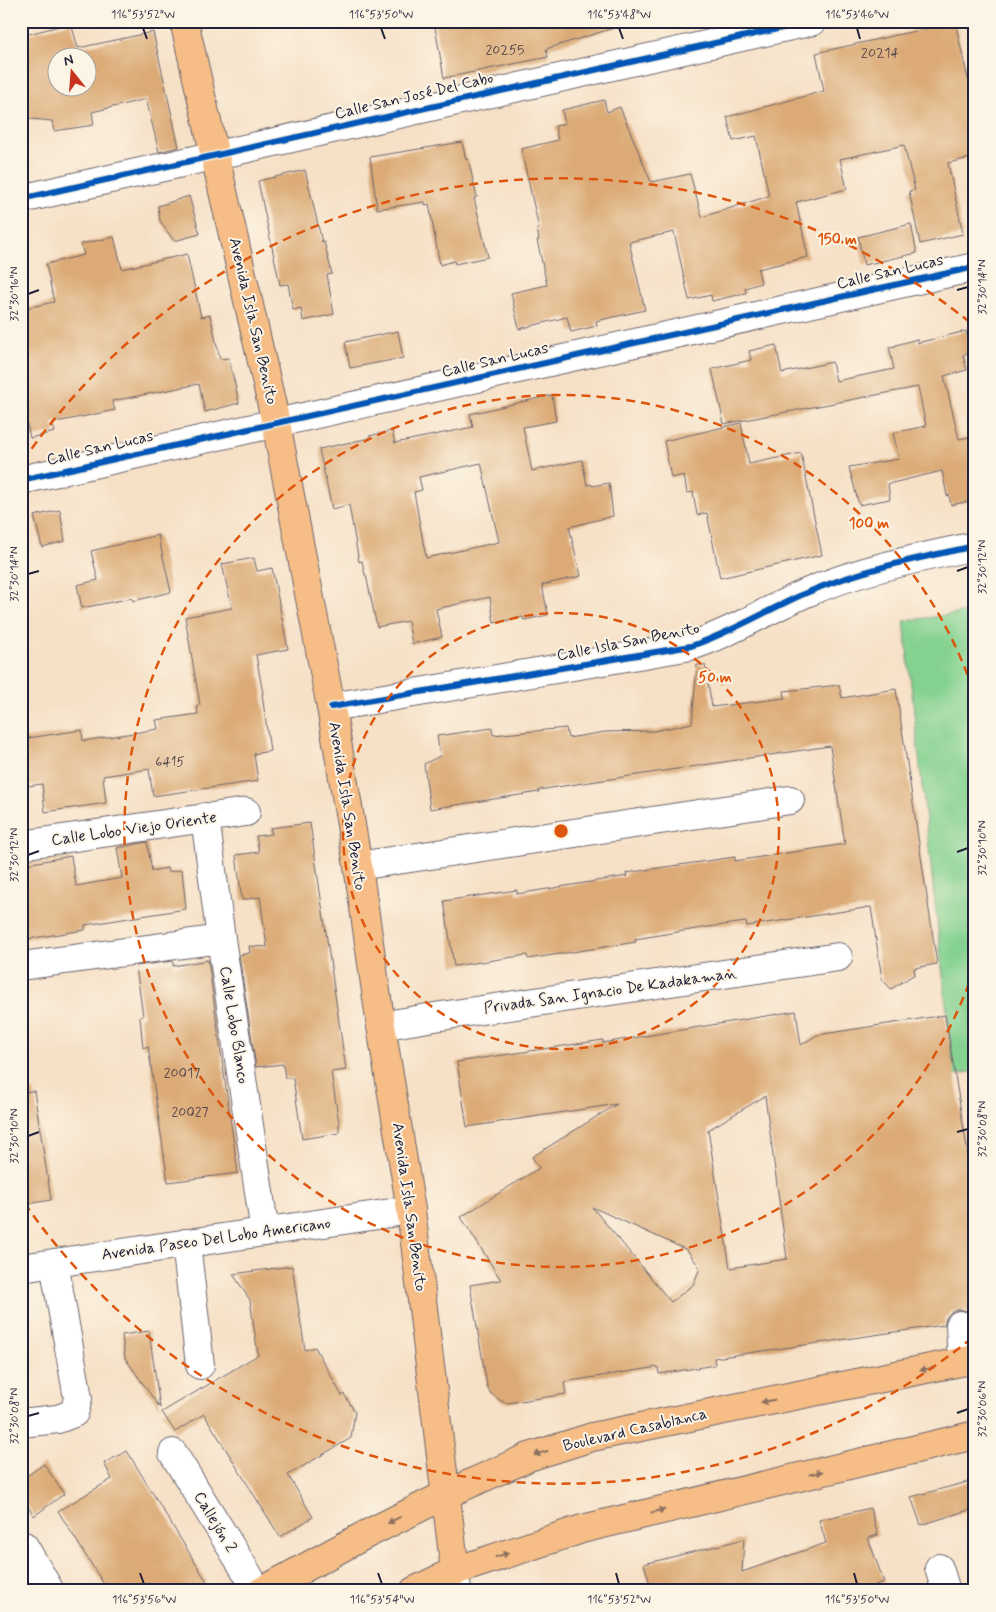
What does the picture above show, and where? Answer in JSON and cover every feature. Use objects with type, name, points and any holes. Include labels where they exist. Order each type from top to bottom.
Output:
[{"type":"main road","name":"Avenida Isla San Benito","points":[[184,21],[276,423],[331,707],[358,866],[410,1210],[447,1494],[456,1581]]},
{"type":"main road","name":"Boulevard Casablanca","points":[[262,1591],[365,1535],[529,1456],[592,1437],[968,1360]]},
{"type":"main road","points":[[414,1591],[456,1581],[582,1529],[975,1435]]},
{"type":"street","name":"Calle San José Del Cabo","points":[[21,199],[813,21]]},
{"type":"street","name":"Calle San Lucas","points":[[21,480],[975,267]]},
{"type":"street","name":"Calle Isla San Benito","points":[[331,707],[691,646],[710,640],[816,589],[882,567],[975,546]]},
{"type":"street","points":[[358,866],[790,800]]},
{"type":"street","name":"Calle Lobo Viejo Oriente","points":[[21,845],[246,812]]},
{"type":"street","name":"Calle Lobo Blanco","points":[[205,817],[221,939],[265,1232]]},
{"type":"street","points":[[21,966],[221,939]]},
{"type":"street","name":"Privada San Ignacio De Kadakaman","points":[[381,1026],[437,1016],[838,957]]},
{"type":"street","name":"Avenida Paseo Del Lobo Americano","points":[[21,1268],[410,1210]]},
{"type":"street","points":[[186,1243],[200,1366]]},
{"type":"street","points":[[21,1423],[58,1419],[74,1413],[78,1398],[54,1263]]},
{"type":"street","points":[[960,1325],[968,1360]]},
{"type":"street","name":"Callejón 2","points":[[173,1453],[258,1591]]},
{"type":"street","points":[[24,1546],[50,1591]]},
{"type":"green space","points":[[975,611],[975,1071],[954,1075],[904,621]]},
{"type":"building","points":[[434,21],[616,21],[617,27],[546,49],[548,57],[444,78]]},
{"type":"building","points":[[955,22],[968,79],[975,77],[975,146],[968,147],[970,158],[948,163],[963,234],[920,244],[909,191],[915,190],[904,145],[840,159],[847,189],[796,202],[808,257],[758,269],[761,283],[745,288],[746,293],[712,301],[711,295],[689,300],[674,232],[629,242],[645,310],[596,321],[597,326],[571,332],[567,317],[519,329],[511,293],[547,285],[537,240],[539,240],[537,229],[539,228],[521,149],[558,140],[555,126],[565,124],[562,110],[604,100],[607,112],[620,107],[651,182],[690,174],[702,217],[769,196],[756,136],[733,141],[727,117],[824,91],[816,53]]},
{"type":"building","points":[[71,23],[78,48],[153,32],[179,147],[159,152],[146,99],[92,112],[94,125],[54,131],[52,121],[21,118],[21,36]]},
{"type":"building","points":[[462,142],[477,197],[474,198],[488,257],[455,264],[454,261],[440,265],[429,204],[425,205],[425,202],[377,209],[370,157]]},
{"type":"building","points":[[305,170],[322,242],[324,241],[332,274],[327,275],[334,314],[303,321],[301,308],[293,310],[288,284],[280,285],[258,181]]},
{"type":"building","points":[[189,196],[200,234],[174,241],[160,221],[158,206]]},
{"type":"building","points":[[911,224],[917,253],[864,265],[858,237]]},
{"type":"building","points":[[114,237],[122,269],[187,254],[201,317],[210,315],[220,359],[229,358],[239,403],[205,412],[199,384],[112,401],[115,410],[52,423],[55,432],[30,438],[21,395],[21,309],[54,302],[46,264],[84,255],[81,244]]},
{"type":"building","points":[[398,331],[403,358],[350,368],[345,342]]},
{"type":"building","points":[[966,331],[971,352],[963,355],[967,370],[944,376],[959,439],[975,436],[975,500],[951,505],[949,495],[947,496],[942,471],[888,484],[890,499],[859,505],[849,467],[899,459],[893,433],[926,426],[918,387],[724,424],[712,369],[751,360],[749,351],[776,345],[782,373],[832,362],[836,381],[894,369],[889,347],[917,339],[917,343]]},
{"type":"building","points":[[552,395],[556,421],[523,427],[532,471],[582,460],[587,485],[609,483],[613,516],[569,527],[581,576],[542,585],[548,615],[524,620],[523,617],[494,623],[490,597],[436,609],[442,637],[412,644],[408,621],[377,627],[366,575],[362,561],[359,562],[349,505],[332,509],[319,449],[370,438],[369,436],[392,431],[395,443],[473,427],[470,414]],"holes":[[[481,463],[499,542],[426,558],[414,492],[422,490],[419,477]]]},
{"type":"building","points":[[741,423],[749,464],[801,453],[822,555],[720,578],[707,513],[697,515],[693,492],[687,493],[684,475],[671,478],[664,441]]},
{"type":"building","points":[[60,510],[65,541],[42,547],[34,516]]},
{"type":"building","points":[[158,535],[171,592],[133,601],[132,598],[82,608],[77,585],[98,580],[91,551]]},
{"type":"building","points":[[254,558],[257,571],[272,568],[288,649],[256,655],[270,751],[254,754],[258,781],[153,796],[149,769],[103,776],[106,803],[45,812],[42,784],[21,787],[21,760],[23,760],[21,739],[82,730],[83,741],[158,729],[156,720],[198,714],[197,706],[200,705],[185,617],[232,608],[222,564]]},
{"type":"building","points":[[697,665],[705,665],[712,707],[785,698],[784,691],[839,685],[842,698],[896,689],[937,964],[914,968],[915,974],[891,989],[882,979],[871,907],[747,926],[746,922],[708,927],[635,939],[636,942],[528,959],[527,955],[454,966],[444,901],[517,890],[517,894],[627,876],[626,873],[665,867],[735,857],[735,861],[845,844],[830,746],[557,787],[539,790],[539,792],[430,809],[424,764],[440,756],[437,736],[492,728],[493,735],[566,728],[568,738],[605,732],[654,731],[692,723]]},
{"type":"building","points":[[310,823],[346,1070],[331,1072],[339,1133],[302,1139],[293,1078],[285,1078],[283,1064],[256,1067],[239,955],[250,953],[249,946],[267,947],[260,897],[242,900],[236,855],[259,852],[256,836],[272,834],[270,828]]},
{"type":"building","points":[[147,842],[152,871],[167,868],[168,872],[182,870],[186,909],[85,925],[85,930],[21,940],[21,865],[71,856],[76,886],[122,878],[117,848]]},
{"type":"building","points":[[208,960],[238,1173],[168,1182],[148,1046],[143,1048],[140,1017],[143,1016],[136,966],[173,961],[173,966]]},
{"type":"building","points":[[796,1011],[801,1045],[817,1035],[945,1015],[975,1196],[975,1321],[973,1316],[967,1311],[959,1309],[951,1312],[946,1318],[944,1325],[714,1358],[715,1365],[659,1374],[658,1367],[564,1382],[566,1394],[508,1403],[501,1401],[490,1393],[487,1386],[470,1285],[501,1280],[461,1217],[539,1168],[532,1157],[617,1104],[467,1127],[457,1062],[603,1040],[603,1043]],"holes":[[[765,1096],[787,1259],[730,1268],[708,1130]],[[592,1207],[687,1250],[700,1268],[693,1285],[671,1302]]]},
{"type":"building","points":[[34,1091],[51,1200],[21,1205],[21,1092]]},
{"type":"building","points":[[292,1266],[305,1350],[315,1347],[342,1396],[344,1394],[355,1412],[351,1438],[288,1475],[313,1517],[280,1537],[204,1414],[175,1432],[162,1412],[258,1355],[250,1300],[233,1274]]},
{"type":"building","points":[[149,1331],[160,1408],[125,1358],[122,1335]]},
{"type":"building","points":[[127,1451],[207,1582],[193,1591],[108,1591],[58,1511],[112,1479],[104,1463]]},
{"type":"building","points":[[44,1464],[64,1494],[34,1516],[21,1496],[21,1480]]},
{"type":"building","points":[[975,1480],[975,1508],[921,1525],[911,1497]]},
{"type":"building","points":[[870,1508],[878,1535],[868,1538],[884,1582],[876,1585],[878,1591],[652,1591],[644,1564],[744,1539],[742,1572],[826,1543],[819,1520]]},
{"type":"cycle path","points":[[21,199],[813,21]]},
{"type":"cycle path","points":[[21,480],[975,267]]},
{"type":"cycle path","points":[[331,707],[691,646],[720,635],[826,585],[889,565],[975,546]]}]
